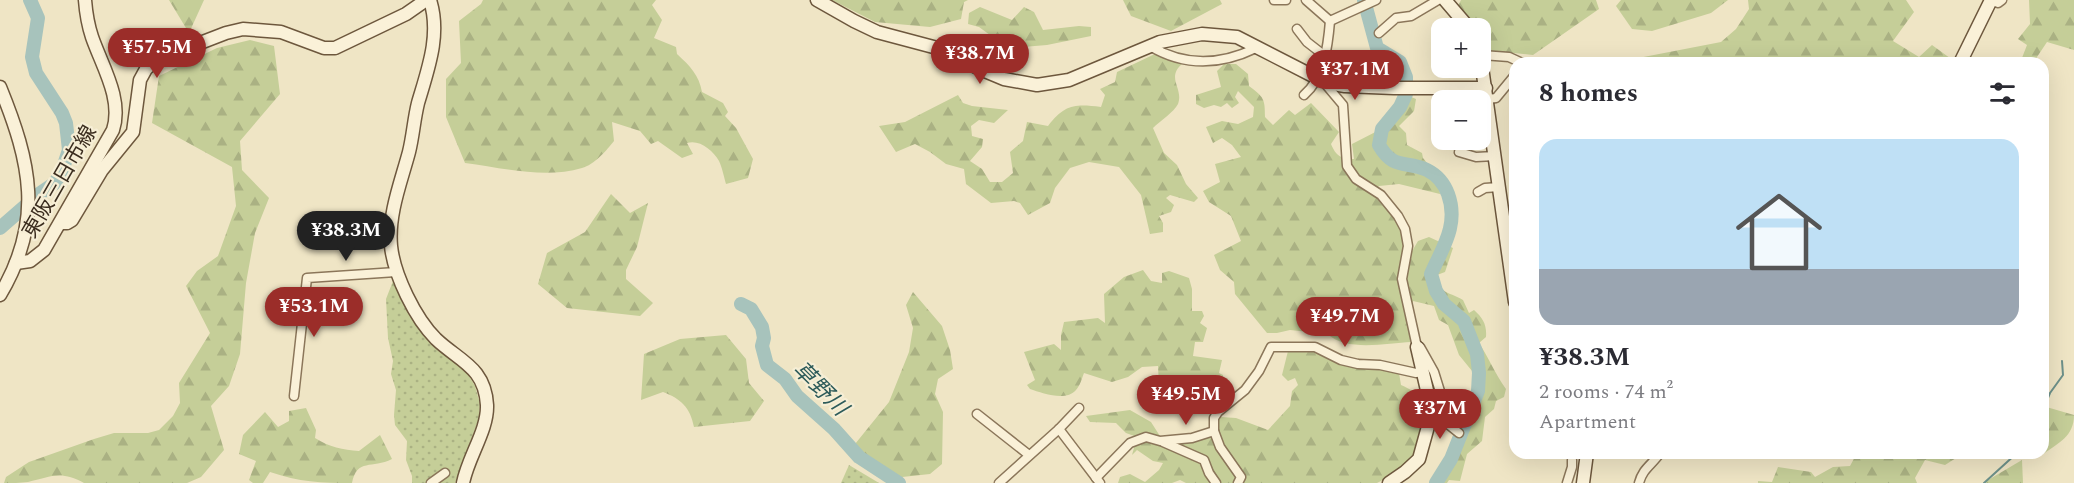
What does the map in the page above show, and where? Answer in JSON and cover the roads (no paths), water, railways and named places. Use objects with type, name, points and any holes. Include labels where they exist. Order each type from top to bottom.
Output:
[{"type":"street","name":"東阪三日市線","points":[[16,263],[36,258],[44,250],[113,130],[117,114],[114,97],[91,34],[85,0]]},
{"type":"street","points":[[61,223],[72,220],[102,170],[133,132],[140,80],[146,69],[156,60],[226,33],[243,29],[281,32],[324,48],[335,48],[406,14],[428,0],[434,21],[432,52],[417,108],[409,150],[398,186],[391,245],[396,272],[423,323],[437,340],[472,368],[483,388],[487,407],[486,418],[467,463],[463,483]]},
{"type":"street","points":[[817,0],[877,32],[941,49],[992,74],[1028,84],[1047,85],[1069,80],[1150,46],[1191,35],[1216,34],[1237,37],[1320,79],[1345,86],[1441,90]]},
{"type":"street","points":[[1274,0],[1286,0]]},
{"type":"street","points":[[1306,0],[1330,21]]},
{"type":"street","points":[[1379,33],[1396,18],[1406,18],[1438,0]]},
{"type":"street","points":[[1445,0],[1460,18]]},
{"type":"street","points":[[1963,57],[1995,0]]},
{"type":"street","points":[[1330,21],[1375,1]]},
{"type":"street","points":[[1411,24],[1418,12]]},
{"type":"street","points":[[1304,95],[1320,79],[1329,39],[1330,21]]},
{"type":"street","points":[[1297,29],[1307,42],[1325,56]]},
{"type":"street","points":[[1150,46],[1169,56],[1214,62],[1239,56],[1256,48]]},
{"type":"street","points":[[1491,55],[1509,57]]},
{"type":"street","points":[[1320,79],[1343,105],[1347,166],[1356,179],[1381,195],[1398,216],[1405,229],[1408,246],[1402,279],[1432,412],[1419,459],[1389,483]]},
{"type":"street","points":[[1491,96],[1496,98],[1509,82]]},
{"type":"street","points":[[0,87],[22,147],[29,188],[29,211],[24,240],[16,263],[0,295]]},
{"type":"street","points":[[1491,125],[1509,255]]},
{"type":"street","points":[[1459,152],[1476,157],[1495,156]]},
{"type":"street","points":[[1478,192],[1485,188],[1499,187]]},
{"type":"street","points":[[294,396],[307,278],[396,272]]},
{"type":"street","points":[[1417,346],[1420,347],[1434,372],[1443,401],[1444,421],[1459,433]]},
{"type":"street","points":[[1238,483],[1241,477],[1220,447],[1214,431],[1214,418],[1245,390],[1259,371],[1271,347],[1315,347],[1341,360],[1416,373],[1422,372]]},
{"type":"street","points":[[999,483],[1079,408]]},
{"type":"street","points":[[977,414],[1029,455]]},
{"type":"street","points":[[1059,429],[1098,481],[1130,443],[1146,437],[1204,460],[1216,483]]},
{"type":"street","points":[[1160,441],[1192,438],[1214,431]]},
{"type":"street","points":[[1583,483],[1586,459]]},
{"type":"street","points":[[1639,483],[1642,473],[1656,459]]},
{"type":"street","points":[[1567,483],[1572,460]]},
{"type":"street","points":[[431,483],[445,472]]},
{"type":"waterway","points":[[0,228],[55,183],[69,150],[66,123],[62,113],[36,73],[32,57],[38,18],[30,0]]},
{"type":"waterway","points":[[1364,0],[1377,48],[1400,62],[1406,77],[1406,94],[1400,107],[1382,129],[1379,145],[1395,162],[1420,167],[1431,172],[1446,190],[1451,205],[1451,225],[1445,245],[1431,274],[1436,291],[1444,304],[1464,321],[1477,354],[1478,391],[1451,459],[1436,483]]},
{"type":"waterway","name":"草野川","points":[[741,304],[751,309],[762,327],[764,338],[762,346],[767,365],[785,379],[797,396],[834,429],[859,457],[899,483]]},
{"type":"waterway","points":[[2049,395],[2063,375],[2062,361]]},
{"type":"waterway","points":[[1984,483],[2010,459]]}]
